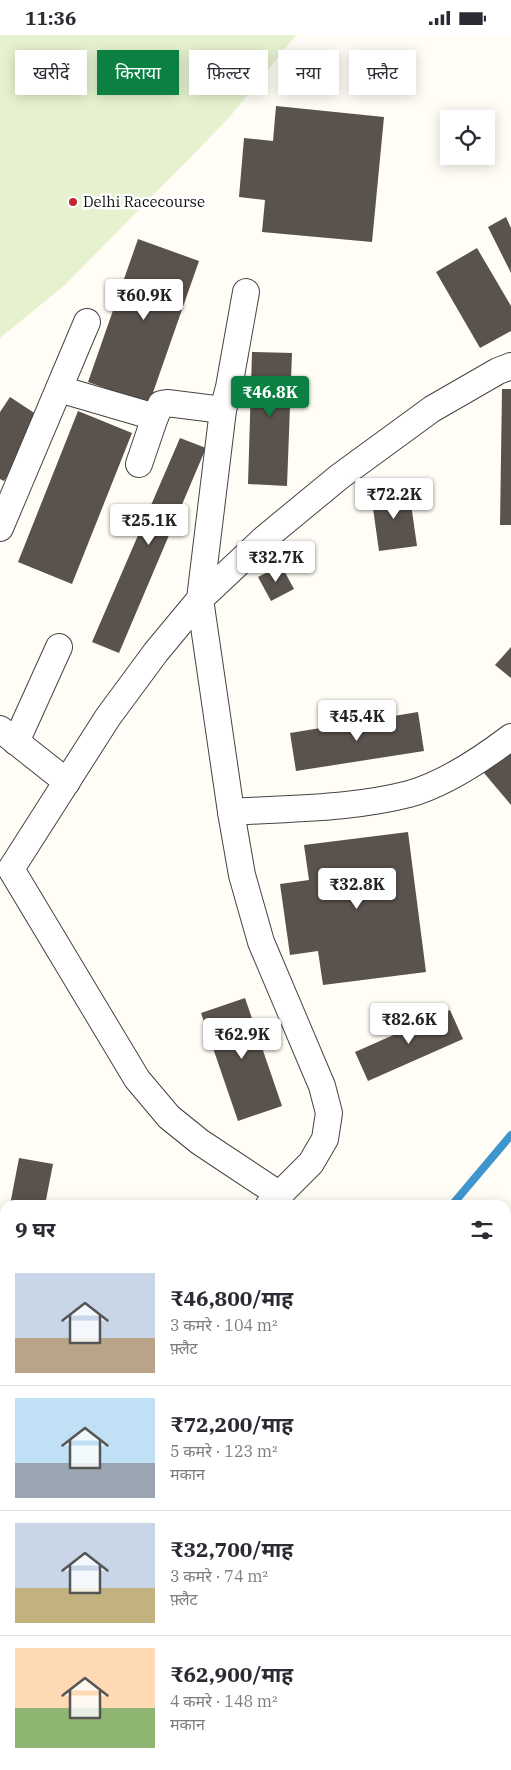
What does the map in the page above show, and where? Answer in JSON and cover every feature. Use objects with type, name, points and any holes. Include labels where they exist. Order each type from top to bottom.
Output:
[{"type":"street","points":[[246,292],[223,410],[200,599],[242,875],[261,942],[322,1087],[329,1113],[325,1139],[312,1163],[274,1200],[170,1117],[143,1085],[6,876],[114,710],[156,652],[200,599],[265,538],[339,477],[432,409],[498,371],[511,366]]},
{"type":"street","points":[[0,528],[87,322]]},
{"type":"street","points":[[59,389],[155,417]]},
{"type":"street","points":[[139,464],[161,404],[167,403],[223,410]]},
{"type":"street","points":[[59,647],[8,735],[67,782]]},
{"type":"street","points":[[231,812],[358,804],[410,793],[448,778],[490,753],[511,737]]},
{"type":"green space","name":"Delhi Racecourse","points":[[0,35],[296,35],[284,50],[278,50],[278,57],[268,70],[268,50],[189,50],[189,95],[247,95],[228,119],[65,285],[0,338]]},
{"type":"building","points":[[276,106],[384,117],[372,242],[262,232],[265,200],[239,197],[244,138],[273,141]]},
{"type":"building","points":[[506,217],[511,228],[511,273],[488,227]]},
{"type":"building","points":[[138,239],[199,261],[149,404],[88,382]]},
{"type":"building","points":[[477,248],[511,306],[511,331],[480,348],[436,272]]},
{"type":"building","points":[[252,352],[292,353],[287,486],[248,484]]},
{"type":"building","points":[[502,389],[511,389],[511,525],[500,525]]},
{"type":"building","points":[[10,397],[45,420],[4,481],[0,479],[0,412]]},
{"type":"building","points":[[78,411],[132,433],[72,584],[18,562]]},
{"type":"building","points":[[180,438],[206,448],[119,653],[92,642]]},
{"type":"building","points":[[409,490],[417,546],[379,551],[371,494]]},
{"type":"building","points":[[281,565],[294,589],[271,601],[258,577]]},
{"type":"building","points":[[511,647],[511,678],[495,665]]},
{"type":"building","points":[[418,712],[424,751],[296,771],[290,733]]},
{"type":"building","points":[[511,750],[511,805],[484,773]]},
{"type":"building","points":[[408,832],[426,972],[323,985],[318,951],[290,955],[280,884],[309,880],[304,845]]},
{"type":"building","points":[[245,998],[282,1106],[238,1121],[201,1013]]},
{"type":"building","points":[[450,1010],[463,1039],[368,1081],[355,1052]]},
{"type":"building","points":[[19,1158],[53,1164],[46,1200],[11,1200]]},
{"type":"waterway","points":[[456,1200],[511,1135]]},
{"type":"place","name":"Delhi Racecourse","points":[[73,202]]}]
